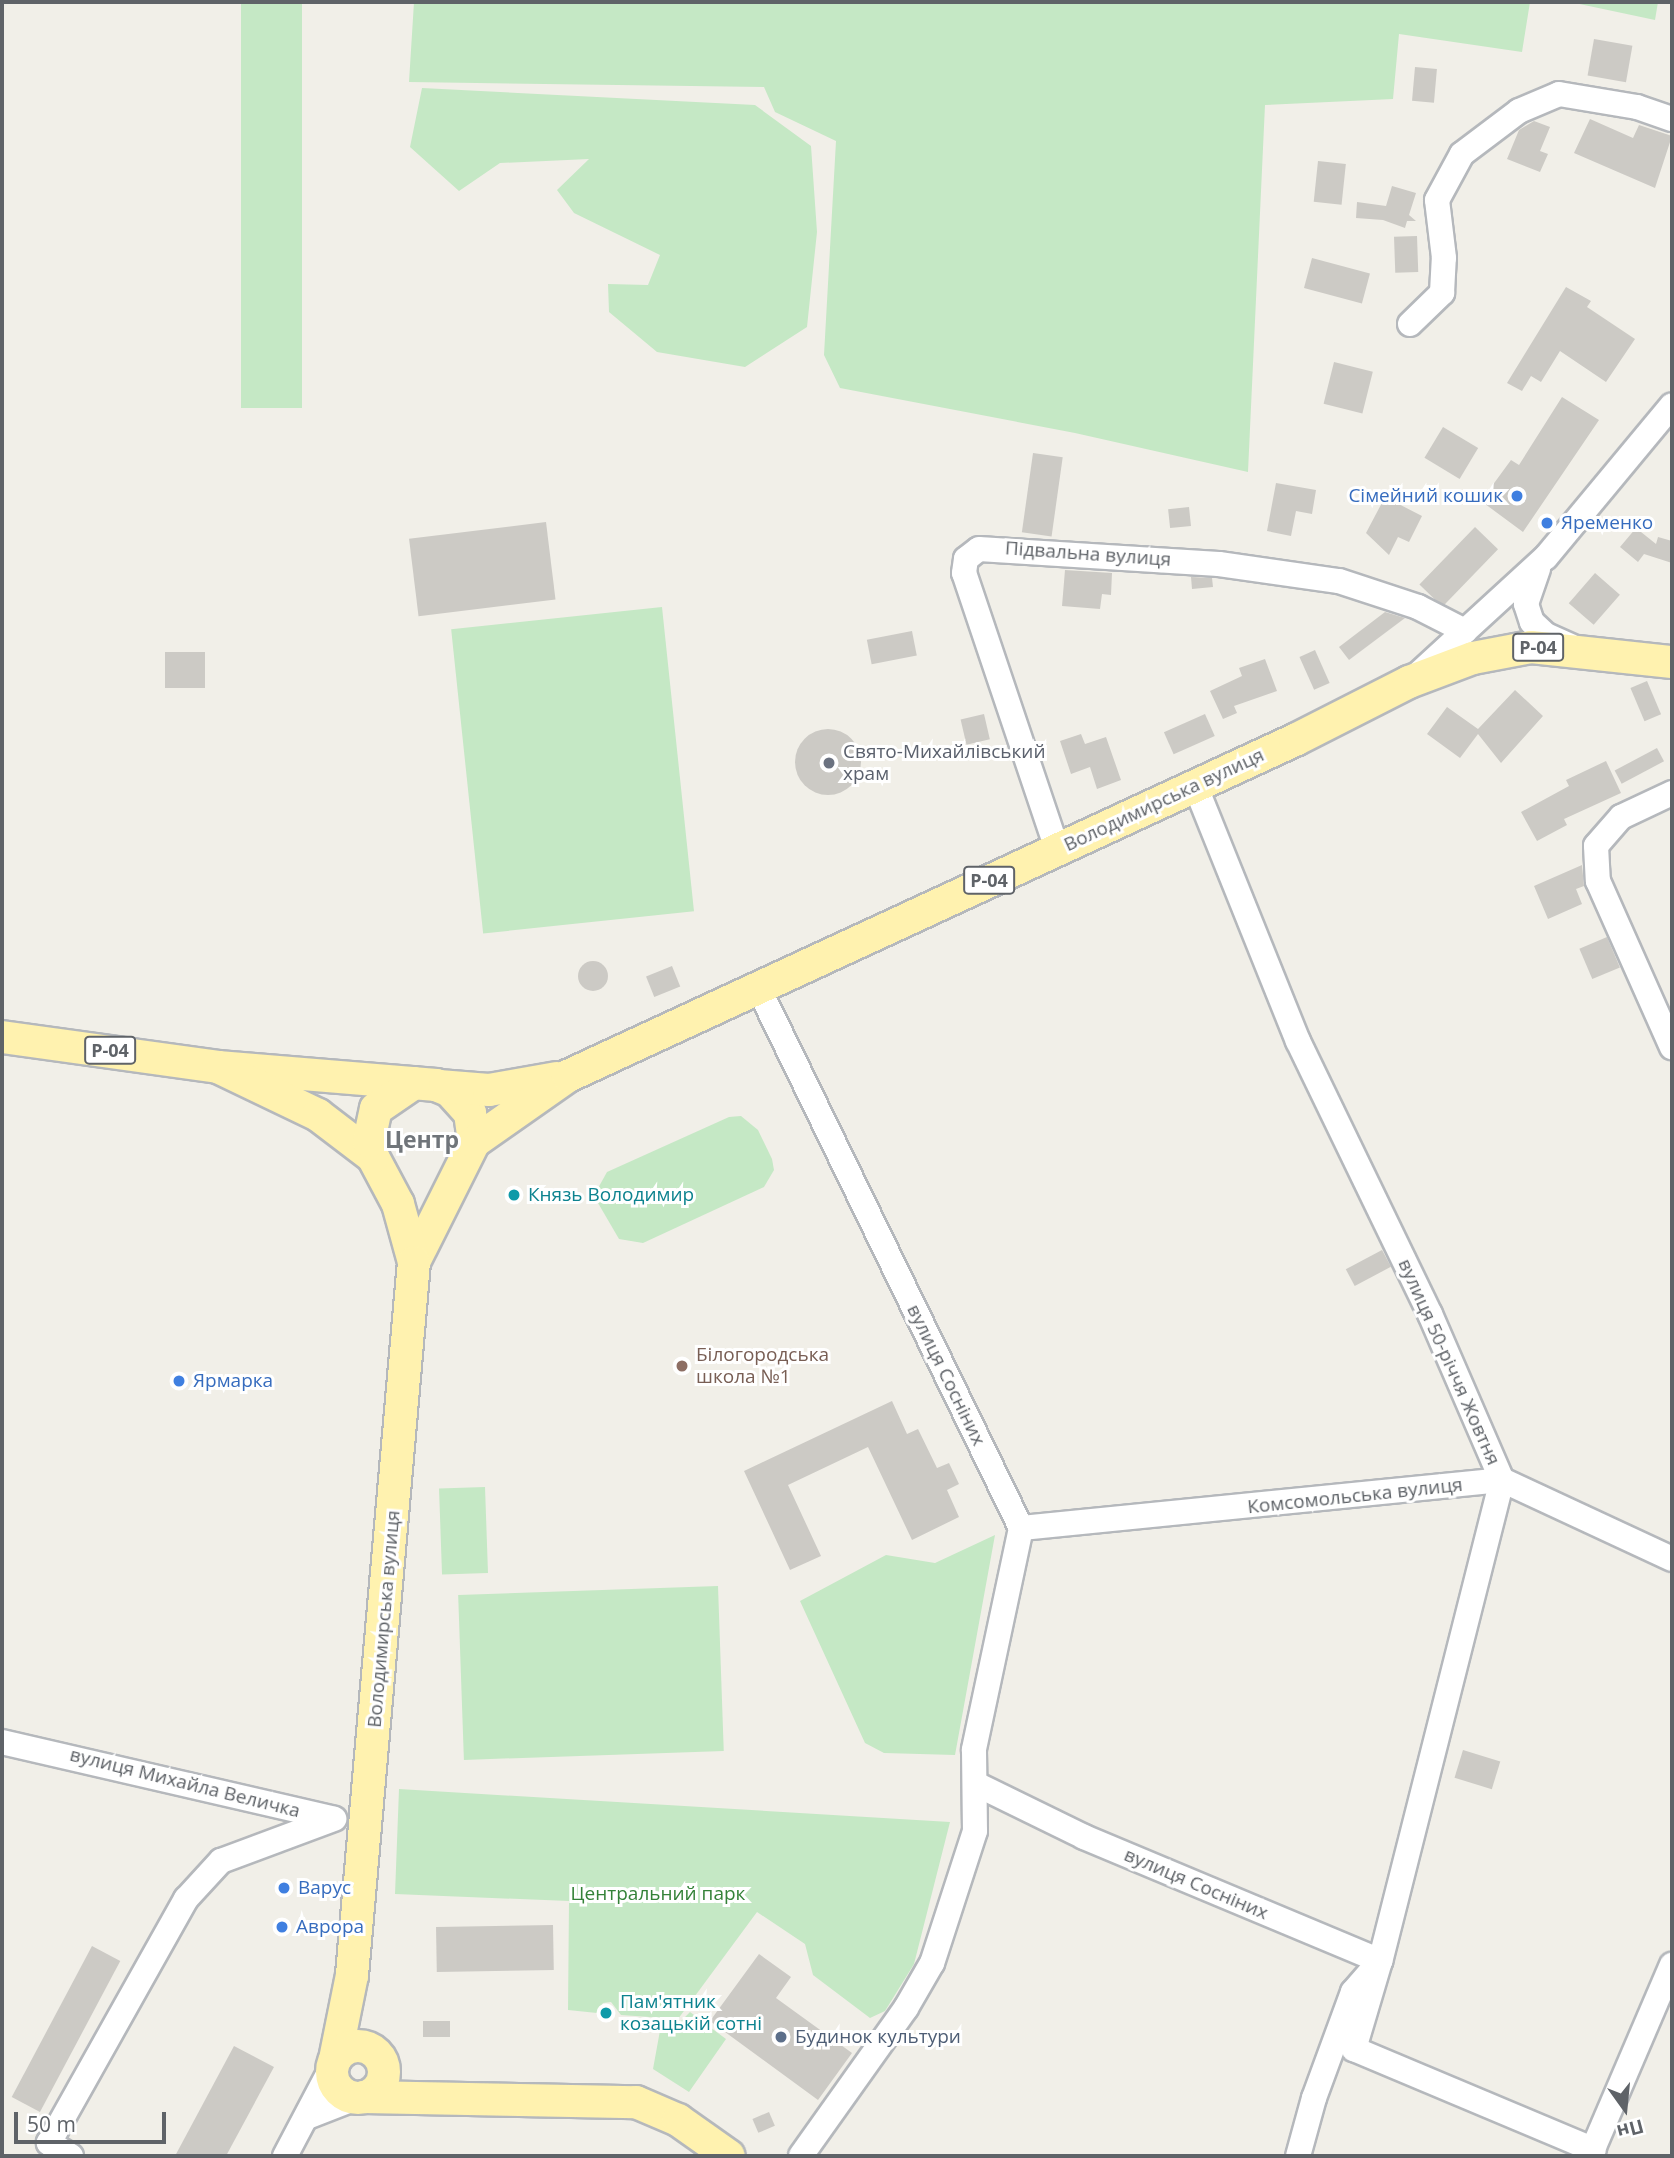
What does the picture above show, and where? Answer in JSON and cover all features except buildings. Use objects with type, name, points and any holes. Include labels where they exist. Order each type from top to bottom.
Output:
[{"type":"main road","name":"Р-04","points":[[1409,682],[1474,658],[1531,647],[1575,648],[1672,662]]},
{"type":"main road","name":"Володимирська вулиця","points":[[474,1142],[569,1076],[1195,785],[1409,682]]},
{"type":"main road","name":"Р-04","points":[[2,1037],[218,1067],[425,1084]]},
{"type":"main road","name":"Р-04","points":[[218,1067],[318,1115],[377,1164],[416,1189],[441,1186],[456,1177],[471,1156],[474,1142]]},
{"type":"main road","name":"Володимирська вулиця","points":[[425,1084],[489,1090],[569,1076]]},
{"type":"main road","points":[[414,1262],[407,1229],[377,1164],[369,1133],[376,1109],[425,1084],[461,1101],[474,1128],[474,1142]]},
{"type":"main road","points":[[414,1262],[456,1177]]},
{"type":"main road","name":"Володимирська вулиця","points":[[333,2063],[352,1975],[367,1828],[414,1262]]},
{"type":"main road","name":"Володимирська вулиця","points":[[352,1975],[362,2020],[380,2059]]},
{"type":"main road","points":[[435,2098],[380,2059],[355,2046],[333,2063],[340,2091],[360,2097],[636,2102],[678,2120],[729,2156]]},
{"type":"main road","points":[[360,2097],[379,2087],[380,2059]]},
{"type":"street","points":[[1410,324],[1442,293],[1444,258],[1437,200],[1462,154],[1519,110],[1559,94],[1637,107],[1672,119]]},
{"type":"street","name":"Володимирська вулиця","points":[[1409,682],[1542,561],[1672,405]]},
{"type":"street","name":"Підвальна вулиця","points":[[1057,849],[964,573],[966,559],[979,549],[1219,564],[1339,581],[1419,607],[1465,631]]},
{"type":"street","points":[[1542,561],[1526,604],[1532,622],[1546,635],[1575,648]]},
{"type":"street","name":"вулиця 50-річчя Жовтня","points":[[1195,785],[1298,1041],[1430,1314],[1502,1480],[1380,1961],[1353,1992],[1314,2098],[1298,2156]]},
{"type":"street","points":[[1672,793],[1621,817],[1596,846],[1598,881],[1672,1046]]},
{"type":"street","name":"вулиця Сосніних","points":[[758,987],[1021,1528]]},
{"type":"street","points":[[1502,1480],[1672,1559]]},
{"type":"street","name":"Комсомольська вулиця","points":[[1021,1528],[1502,1480]]},
{"type":"street","points":[[801,2156],[906,2008],[932,1963],[975,1831],[974,1750],[1021,1528]]},
{"type":"street","name":"вулиця Михайла Величка","points":[[2,1742],[367,1828]]},
{"type":"street","name":"вулиця Сосніних","points":[[976,1784],[1084,1837],[1380,1961]]},
{"type":"street","points":[[71,2156],[49,2143],[186,1899],[221,1861],[334,1819]]},
{"type":"street","points":[[1380,1961],[1354,2049],[1592,2153],[1672,1965]]},
{"type":"street","points":[[285,2156],[333,2063]]},
{"type":"street","points":[[307,2116],[360,2097]]},
{"type":"green space","points":[[241,2],[302,2],[302,408],[241,408]]},
{"type":"green space","points":[[414,2],[1530,2],[1522,52],[1399,34],[1393,99],[1265,105],[1248,472],[1075,433],[840,388],[824,355],[836,141],[775,112],[764,87],[409,82]]},
{"type":"green space","points":[[1570,2],[1658,2],[1655,20]]},
{"type":"green space","points":[[422,88],[755,105],[811,146],[817,232],[807,327],[745,367],[657,352],[609,312],[608,284],[648,285],[660,255],[574,213],[557,190],[589,159],[500,163],[459,191],[410,147]]},
{"type":"green space","points":[[662,607],[694,911],[483,933],[451,629]]},
{"type":"green space","points":[[741,1116],[758,1130],[772,1159],[774,1170],[764,1187],[643,1243],[619,1239],[598,1203],[597,1190],[607,1172],[729,1117]]},
{"type":"green space","points":[[485,1487],[488,1573],[442,1575],[439,1489]]},
{"type":"green space","points":[[995,1535],[955,1755],[884,1753],[865,1743],[800,1601],[886,1555],[935,1563]]},
{"type":"green space","points":[[718,1586],[724,1751],[464,1760],[458,1595]]},
{"type":"green space","name":"Центральний парк","points":[[399,1789],[950,1822],[914,1964],[885,2011],[870,2018],[813,1975],[805,1944],[757,1912],[678,2019],[621,2015],[611,2002],[603,2003],[597,2013],[568,2010],[569,1901],[395,1894]]},
{"type":"green space","points":[[690,2012],[726,2039],[689,2092],[653,2069],[661,2025],[677,2025]]},
{"type":"place","name":"Сімейний кошик","points":[[1517,496]]},
{"type":"place","name":"Яременко","points":[[1547,523]]},
{"type":"place","name":"Свято-Михайлівський храм","points":[[829,763]]},
{"type":"place","name":"Князь Володимир","points":[[514,1195]]},
{"type":"place","name":"Білогородська школа №1","points":[[682,1366]]},
{"type":"place","name":"Ярмарка","points":[[179,1381]]},
{"type":"place","name":"Варус","points":[[284,1888]]},
{"type":"place","name":"Аврора","points":[[282,1927]]},
{"type":"place","name":"Пам'ятник козацькій сотні","points":[[606,2013]]},
{"type":"place","name":"Будинок культури","points":[[781,2037]]},
{"type":"district","name":"Центр","points":[[422,1139]]}]
